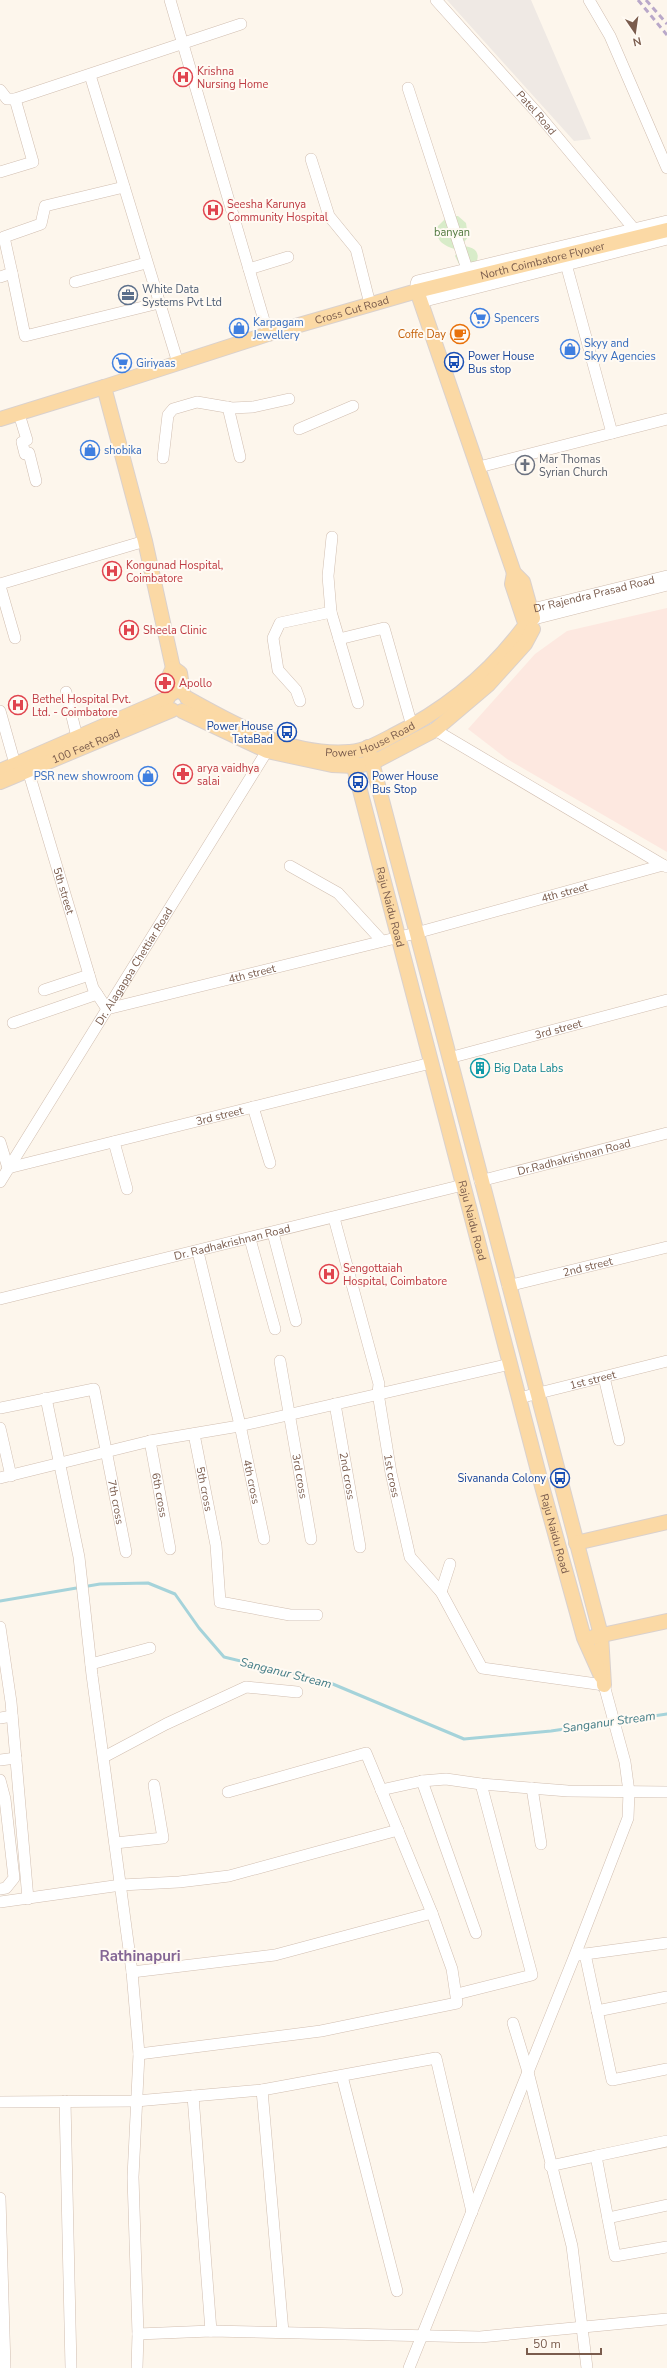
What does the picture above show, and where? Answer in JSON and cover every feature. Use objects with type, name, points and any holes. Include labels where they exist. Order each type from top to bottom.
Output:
[{"type":"main road","name":"North Coimbatore Flyover","points":[[419,296],[447,283],[667,230]]},
{"type":"main road","name":"Cross Cut Road","points":[[0,419],[268,334],[370,304],[419,296]]},
{"type":"main road","points":[[419,296],[479,467],[514,573],[512,584],[530,620]]},
{"type":"main road","points":[[104,387],[145,541],[173,668],[180,673],[178,701]]},
{"type":"main road","name":"Power House Road","points":[[178,701],[224,718],[266,737],[303,748],[350,752],[368,747],[426,719],[482,676],[530,620]]},
{"type":"main road","name":"Power House Road","points":[[178,701],[267,751],[332,765],[354,766],[372,763],[435,730],[488,685],[526,644],[530,620]]},
{"type":"main road","name":"100 Feet Road","points":[[0,770],[77,737],[178,701]]},
{"type":"main road","name":"100 Feet Road","points":[[0,782],[178,701]]},
{"type":"main road","name":"Raju Naidu Road","points":[[368,747],[480,1181],[601,1635],[604,1685]]},
{"type":"main road","name":"Raju Naidu Road","points":[[350,752],[397,937],[584,1638],[604,1685]]},
{"type":"main road","points":[[576,1543],[667,1522]]},
{"type":"main road","points":[[584,1638],[667,1620]]},
{"type":"street","points":[[170,0],[268,334]]},
{"type":"street","name":"Patel Road","points":[[436,0],[539,115],[634,229]]},
{"type":"street","points":[[589,0],[610,36],[667,168]]},
{"type":"street","points":[[0,90],[7,99],[15,99],[241,24]]},
{"type":"street","points":[[90,75],[146,263],[178,362]]},
{"type":"street","points":[[408,88],[468,269]]},
{"type":"street","points":[[0,172],[33,162],[15,99]]},
{"type":"street","points":[[312,159],[329,216],[356,249],[370,304]]},
{"type":"street","points":[[124,187],[45,206],[41,224],[4,237],[25,336],[159,303]]},
{"type":"street","points":[[667,221],[417,281],[416,284],[419,296],[566,264],[667,239]]},
{"type":"street","points":[[249,268],[288,257]]},
{"type":"street","points":[[75,282],[146,263]]},
{"type":"street","points":[[566,264],[612,432]]},
{"type":"street","points":[[0,277],[12,273]]},
{"type":"street","points":[[163,458],[168,415],[173,409],[197,402],[228,408],[252,407],[289,399]]},
{"type":"street","points":[[299,429],[353,406]]},
{"type":"street","points":[[228,408],[240,456]]},
{"type":"street","points":[[19,414],[27,440],[22,442],[24,454],[29,453],[36,480]]},
{"type":"street","points":[[479,467],[667,419]]},
{"type":"street","points":[[332,537],[328,576],[331,612],[358,703]]},
{"type":"street","points":[[15,638],[0,585],[145,541]]},
{"type":"street","name":"Dr Rajendra Prasad Road","points":[[530,620],[667,576]]},
{"type":"street","points":[[595,607],[667,585]]},
{"type":"street","points":[[530,620],[667,591]]},
{"type":"street","points":[[300,701],[296,690],[278,670],[273,638],[280,623],[331,612]]},
{"type":"street","points":[[339,639],[384,628],[412,726]]},
{"type":"street","points":[[66,692],[77,737]]},
{"type":"street","points":[[0,711],[15,764]]},
{"type":"street","points":[[435,730],[665,866]]},
{"type":"street","name":"Dr. Alagappa Chettiar Road","points":[[0,1182],[267,751]]},
{"type":"street","name":"5th street","points":[[28,770],[89,975],[97,994],[107,1009]]},
{"type":"street","points":[[290,866],[338,893],[382,941]]},
{"type":"street","name":"4th street","points":[[107,1009],[416,933],[665,866]]},
{"type":"street","points":[[44,990],[89,975]]},
{"type":"street","points":[[13,1023],[97,994]]},
{"type":"street","name":"3rd street","points":[[449,1058],[667,1000]]},
{"type":"street","name":"3rd street","points":[[8,1168],[431,1063]]},
{"type":"street","points":[[253,1107],[270,1163]]},
{"type":"street","name":"Dr.Radhakrishnan Road","points":[[480,1181],[667,1133]]},
{"type":"street","points":[[0,1142],[8,1168]]},
{"type":"street","points":[[114,1142],[127,1189]]},
{"type":"street","name":"Dr. Radhakrishnan Road","points":[[0,1299],[198,1252],[463,1185]]},
{"type":"street","name":"1st cross","points":[[334,1218],[380,1384],[378,1394],[391,1473],[410,1557],[441,1592]]},
{"type":"street","points":[[273,1233],[296,1321]]},
{"type":"street","points":[[250,1239],[275,1329]]},
{"type":"street","name":"2nd street","points":[[508,1286],[667,1247]]},
{"type":"street","name":"4th cross","points":[[198,1252],[240,1425],[264,1539]]},
{"type":"street","name":"3rd cross","points":[[280,1361],[311,1538]]},
{"type":"street","name":"1st street","points":[[519,1398],[667,1361]]},
{"type":"street","points":[[0,1478],[150,1441],[240,1425],[510,1364]]},
{"type":"street","points":[[604,1377],[619,1440]]},
{"type":"street","name":"7th cross","points":[[46,1398],[94,1389],[126,1552]]},
{"type":"street","points":[[0,1408],[46,1398],[61,1464],[80,1568],[91,1664],[132,1972],[139,2054],[133,2177],[138,2334],[137,2368]]},
{"type":"street","name":"2nd cross","points":[[335,1404],[360,1547]]},
{"type":"street","points":[[0,1428],[11,1476]]},
{"type":"street","name":"5th cross","points":[[194,1434],[216,1545],[220,1602],[290,1615],[317,1615]]},
{"type":"street","name":"6th cross","points":[[150,1441],[170,1549]]},
{"type":"street","points":[[409,2368],[420,2337],[528,2072],[580,1955],[628,1818],[629,1792],[625,1762],[604,1685],[482,1668],[441,1592],[450,1564]]},
{"type":"street","points":[[1,1629],[12,1716],[28,1899]]},
{"type":"street","points":[[91,1664],[150,1648]]},
{"type":"street","points":[[104,1757],[166,1724],[246,1687],[297,1692]]},
{"type":"street","points":[[0,1718],[12,1716]]},
{"type":"street","points":[[139,2054],[321,2032],[457,2003],[457,1994],[452,1969],[432,1913],[366,1753],[228,1792]]},
{"type":"street","points":[[0,1760],[16,1758]]},
{"type":"street","points":[[381,1790],[422,1781],[446,1779],[481,1784],[568,1791],[667,1792]]},
{"type":"street","points":[[0,1780],[5,1799],[14,1878],[6,1888],[0,1889]]},
{"type":"street","points":[[422,1781],[476,1933]]},
{"type":"street","points":[[457,1994],[532,1975],[481,1784]]},
{"type":"street","points":[[115,1843],[163,1838],[154,1785]]},
{"type":"street","points":[[532,1788],[541,1844]]},
{"type":"street","points":[[0,1902],[121,1885],[180,1882],[229,1876],[398,1830]]},
{"type":"street","points":[[132,1972],[275,1954],[432,1913]]},
{"type":"street","points":[[580,1955],[667,1943]]},
{"type":"street","points":[[580,1955],[597,2011],[612,2080],[667,2069]]},
{"type":"street","points":[[597,2011],[667,1997]]},
{"type":"street","points":[[512,2023],[528,2072],[550,2166],[572,2246],[587,2368]]},
{"type":"street","points":[[0,2102],[136,2101],[262,2090],[436,2058],[472,2212]]},
{"type":"street","points":[[342,2076],[397,2291]]},
{"type":"street","points":[[262,2090],[283,2332]]},
{"type":"street","points":[[193,2096],[211,2331]]},
{"type":"street","points":[[66,2101],[70,2368]]},
{"type":"street","points":[[550,2166],[667,2141]]},
{"type":"street","points":[[596,2156],[616,2256],[667,2247]]},
{"type":"street","points":[[0,2198],[5,2368]]},
{"type":"street","points":[[608,2218],[667,2205]]},
{"type":"street","points":[[138,2334],[211,2331],[420,2337],[480,2337],[667,2319]]},
{"type":"shaded area","points":[[447,0],[531,0],[591,139],[574,141]]},
{"type":"shaded area","points":[[667,608],[667,852],[507,759],[468,729],[535,654],[567,631]]},
{"type":"green space","name":"banyan","points":[[448,216],[458,216],[466,223],[468,237],[461,246],[472,248],[477,252],[478,255],[476,263],[460,266],[455,256],[458,250],[445,245],[439,240],[437,227]]},
{"type":"waterway","name":"Sanganur Stream","points":[[0,1601],[100,1584],[148,1583],[175,1594],[199,1628],[224,1657],[328,1682],[464,1739],[551,1731],[667,1714]]},
{"type":"railway","points":[[638,0],[667,35]]},
{"type":"railway","points":[[646,0],[667,24]]},
{"type":"place","name":"Krishna Nursing Home","points":[[183,77]]},
{"type":"place","name":"Seesha Karunya Community Hospital","points":[[213,210]]},
{"type":"place","name":"White Data Systems Pvt Ltd","points":[[128,295]]},
{"type":"place","name":"Spencers","points":[[480,318]]},
{"type":"place","name":"Karpagam Jewellery","points":[[239,328]]},
{"type":"place","name":"Coffe Day","points":[[460,334]]},
{"type":"place","name":"Skyy and Skyy Agencies","points":[[570,349]]},
{"type":"place","name":"Power House Bus stop","points":[[454,362]]},
{"type":"place","name":"Giriyaas","points":[[122,363]]},
{"type":"place","name":"shobika","points":[[90,450]]},
{"type":"place","name":"Mar Thomas Syrian Church","points":[[525,465]]},
{"type":"place","name":"Kongunad Hospital, Coimbatore","points":[[112,571]]},
{"type":"place","name":"Sheela Clinic","points":[[129,630]]},
{"type":"place","name":"Apollo","points":[[165,683]]},
{"type":"place","name":"Bethel Hospital Pvt. Ltd. - Coimbatore","points":[[18,705]]},
{"type":"place","name":"Power House TataBad","points":[[287,732]]},
{"type":"place","name":"arya vaidhya salai","points":[[183,774]]},
{"type":"place","name":"PSR new showroom","points":[[148,776]]},
{"type":"place","name":"Power House Bus Stop","points":[[358,782]]},
{"type":"place","name":"Big Data Labs","points":[[480,1068]]},
{"type":"place","name":"Sengottaiah Hospital, Coimbatore","points":[[329,1274]]},
{"type":"place","name":"Sivananda Colony","points":[[560,1478]]},
{"type":"district","name":"Rathinapuri","points":[[140,1956]]}]
